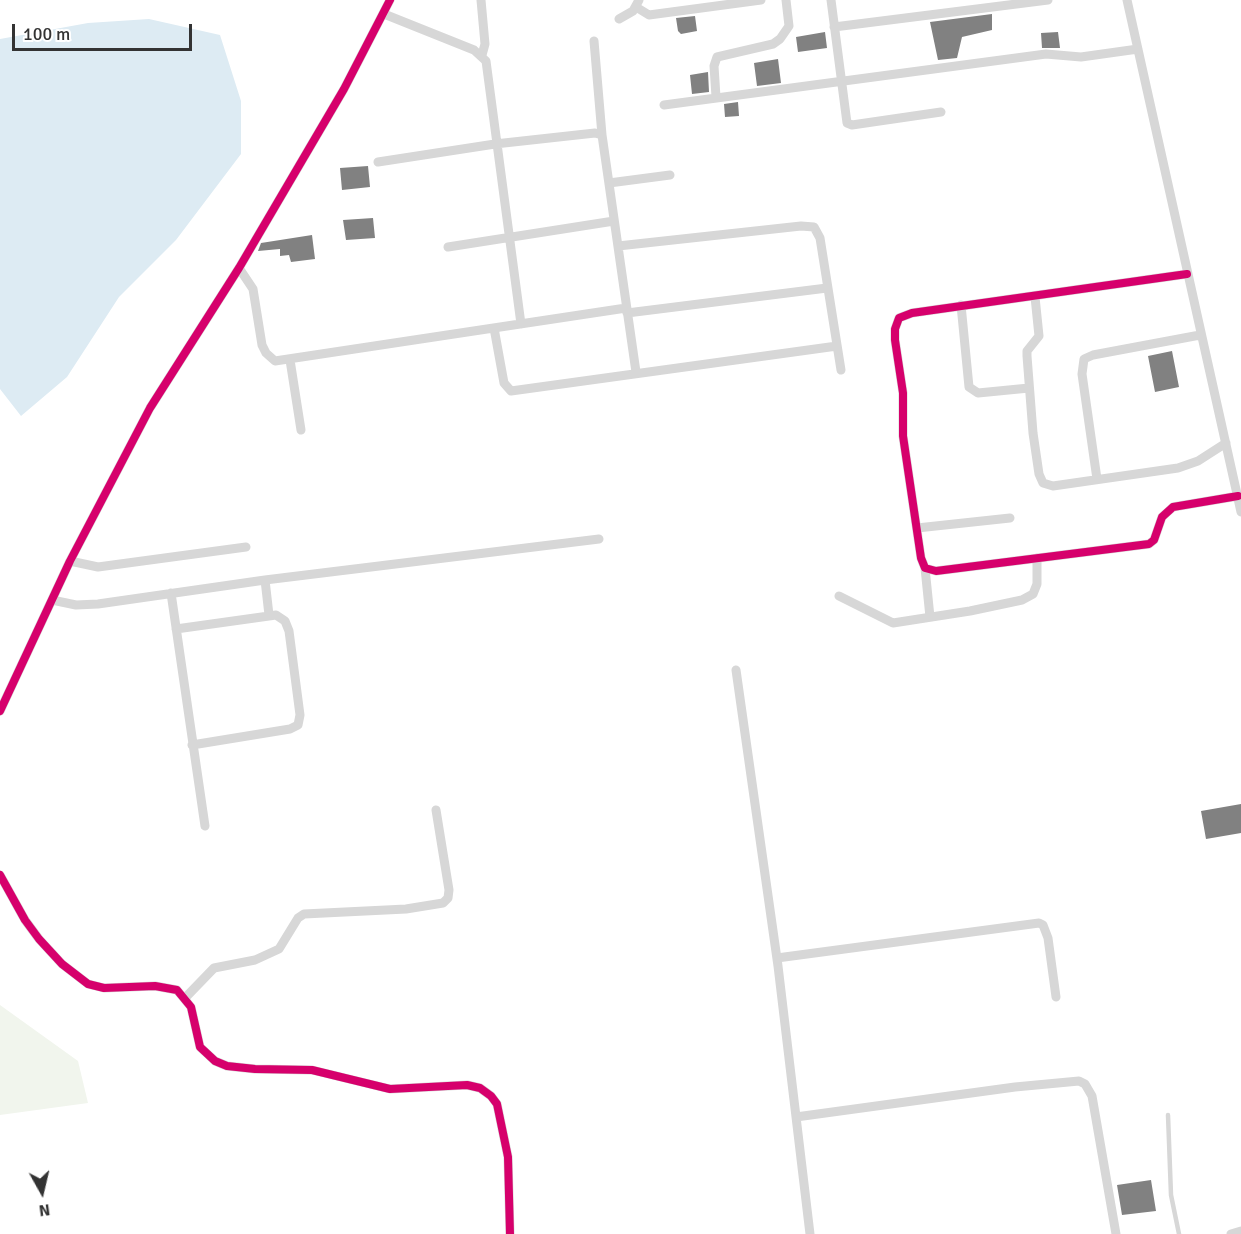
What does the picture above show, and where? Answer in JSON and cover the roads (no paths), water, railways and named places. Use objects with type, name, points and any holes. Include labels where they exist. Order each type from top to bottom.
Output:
[{"type":"street","points":[[0,711],[70,561],[150,408],[239,268],[344,89],[390,0]]},
{"type":"street","points":[[481,0],[485,44],[482,55]]},
{"type":"street","points":[[619,19],[638,4],[649,15],[761,0]]},
{"type":"street","points":[[716,97],[714,66],[717,57],[773,44],[780,39],[789,26],[786,0]]},
{"type":"street","points":[[831,0],[844,116],[849,124],[941,112]]},
{"type":"street","points":[[834,27],[1048,0]]},
{"type":"street","points":[[1127,0],[1241,512]]},
{"type":"street","points":[[384,14],[482,55],[487,64],[495,144],[521,324]]},
{"type":"street","points":[[594,41],[602,135],[636,372]]},
{"type":"street","points":[[664,105],[1046,54],[1075,58],[1138,49]]},
{"type":"street","points":[[378,162],[495,144],[595,133],[602,135]]},
{"type":"street","points":[[609,183],[670,175]]},
{"type":"street","points":[[448,247],[614,221]]},
{"type":"street","points":[[618,246],[809,226],[818,231],[841,370]]},
{"type":"street","points":[[239,268],[253,289],[259,334],[266,353],[275,361],[521,324],[827,288]]},
{"type":"street","points":[[930,617],[925,568],[916,528],[903,436],[903,393],[895,329],[903,315],[1187,274]]},
{"type":"street","points":[[1035,297],[1039,336],[1027,351],[1036,454],[1043,483],[1053,486],[1188,465],[1226,443]]},
{"type":"street","points":[[961,306],[969,387],[978,393],[1029,388]]},
{"type":"street","points":[[494,328],[504,383],[508,390],[837,346]]},
{"type":"street","points":[[1097,479],[1082,374],[1084,359],[1094,355],[1200,336]]},
{"type":"street","points":[[290,360],[301,430]]},
{"type":"street","points":[[925,568],[936,571],[1149,544],[1154,540],[1162,517],[1173,507],[1238,496]]},
{"type":"street","points":[[916,528],[1010,518]]},
{"type":"street","points":[[52,600],[66,604],[85,605],[265,580],[599,539]]},
{"type":"street","points":[[70,561],[91,568],[246,547]]},
{"type":"street","points":[[839,596],[887,621],[902,622],[1003,605],[1029,597],[1037,584],[1036,558]]},
{"type":"street","points":[[265,580],[269,615]]},
{"type":"street","points":[[171,593],[205,826]]},
{"type":"street","points":[[176,629],[269,615],[281,618],[290,631],[300,715],[298,725],[290,729],[192,745]]},
{"type":"street","points":[[736,670],[777,958],[810,1234]]},
{"type":"street","points":[[185,998],[214,968],[255,960],[279,949],[298,918],[304,914],[406,909],[443,903],[448,898],[449,890],[436,810]]},
{"type":"street","points":[[0,875],[25,920],[39,939],[62,964],[88,984],[104,988],[168,987],[185,998],[190,1007],[200,1047],[215,1061],[227,1066],[312,1070],[402,1090],[466,1085],[480,1088],[497,1104],[508,1157],[510,1234]]},
{"type":"street","points":[[777,958],[1039,923],[1043,925],[1048,938],[1056,997]]},
{"type":"street","points":[[796,1117],[1070,1080],[1085,1084],[1092,1096],[1116,1234]]},
{"type":"street","points":[[1231,1234],[1241,1231]]},
{"type":"lane","points":[[1168,1115],[1170,1195],[1179,1234]]}]
